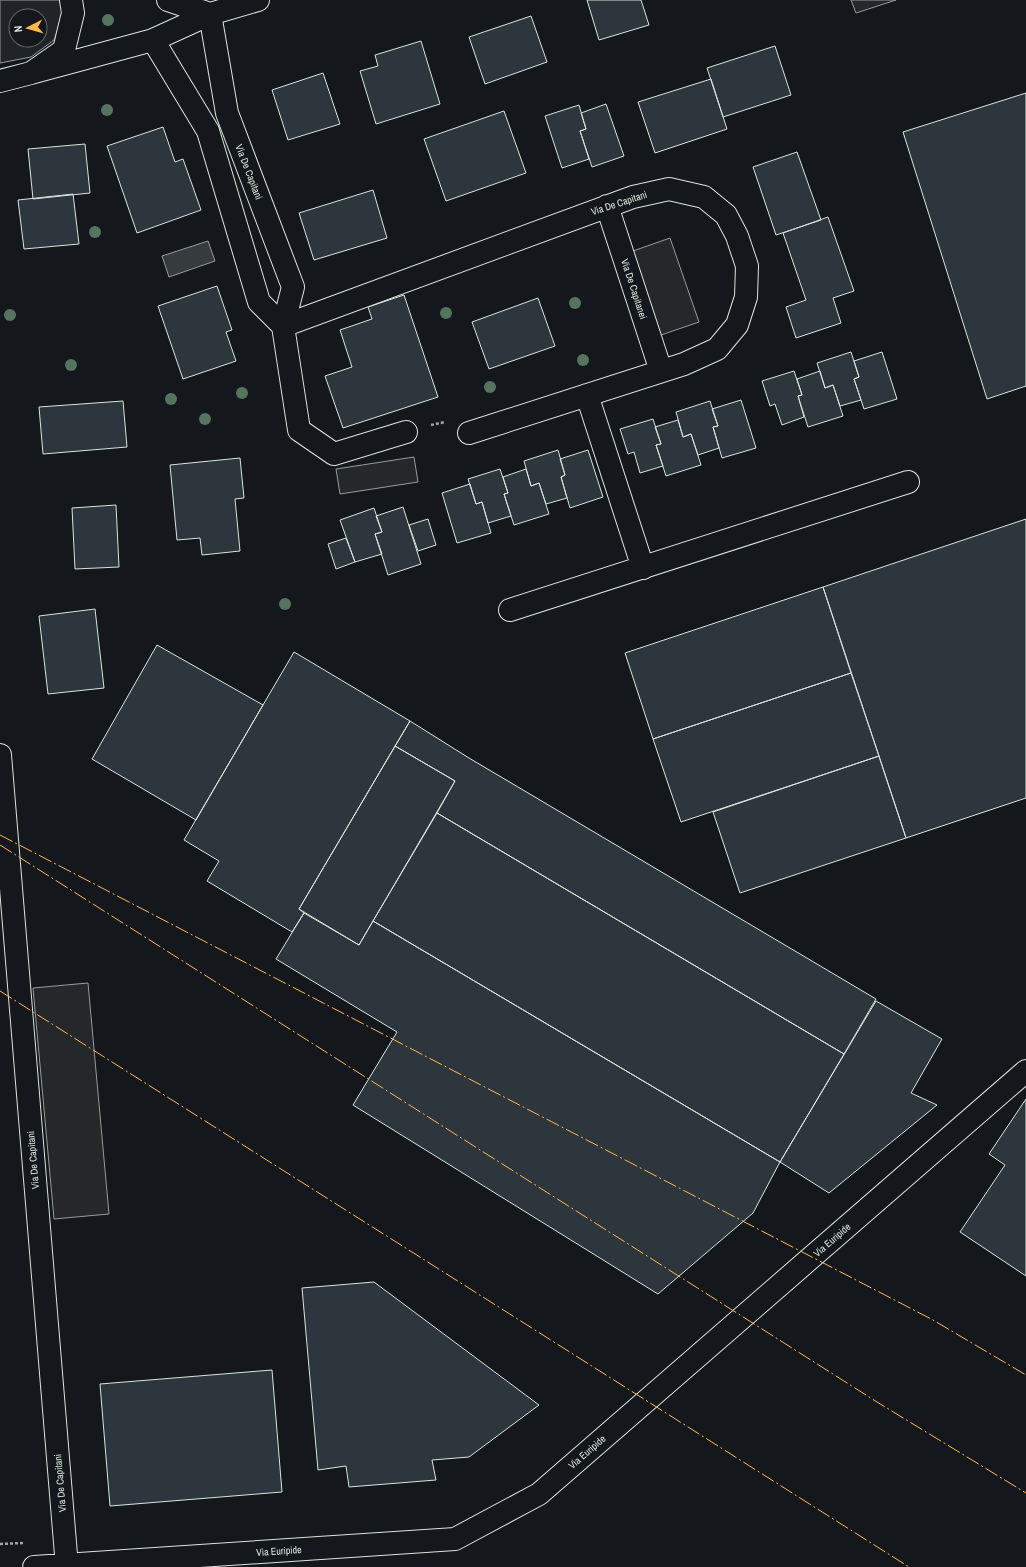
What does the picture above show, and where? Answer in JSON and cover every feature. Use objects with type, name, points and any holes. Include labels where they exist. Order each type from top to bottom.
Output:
[{"type":"street","points":[[31,73],[64,50],[73,14],[72,0]]},
{"type":"street","points":[[168,0],[210,14]]},
{"type":"street","points":[[0,81],[153,40],[210,14],[258,0]]},
{"type":"street","name":"Via De Capitani","points":[[210,14],[227,113],[293,287],[283,326],[299,430],[334,454],[406,432]]},
{"type":"street","points":[[153,40],[208,131],[259,302],[283,326]]},
{"type":"street","name":"Via De Capitani","points":[[283,326],[633,197],[670,189],[704,197],[726,215],[737,236],[747,266],[746,297],[737,325],[717,349],[684,364],[661,372],[469,433]]},
{"type":"street","name":"Via De Capitanei","points":[[607,206],[661,372]]},
{"type":"street","points":[[587,395],[643,568]]},
{"type":"street","points":[[510,610],[908,482]]},
{"type":"street","name":"Via De Capitani","points":[[0,755],[67,1566]]},
{"type":"street","name":"Via Euripide","points":[[34,1567],[455,1539],[539,1494],[1026,1071]]},
{"type":"path","points":[[406,432],[445,421],[469,433]]},
{"type":"path","points":[[0,1544],[65,1541]]},
{"type":"shaded area","points":[[0,0],[61,0],[62,19],[54,40],[48,44],[48,8],[8,8],[8,48],[43,48],[31,57],[0,63]]},
{"type":"shaded area","points":[[851,0],[896,0],[856,13]]},
{"type":"shaded area","points":[[670,238],[699,322],[661,335],[633,251]]},
{"type":"shaded area","points":[[208,241],[215,261],[169,277],[162,256]]},
{"type":"shaded area","points":[[414,457],[418,482],[340,494],[336,469]]},
{"type":"shaded area","points":[[88,983],[109,1214],[54,1219],[33,988]]},
{"type":"building","points":[[587,0],[641,0],[649,25],[599,40]]},
{"type":"building","points":[[531,16],[547,62],[485,84],[469,37]]},
{"type":"building","points":[[421,41],[440,104],[376,124],[360,71],[378,66],[375,55]]},
{"type":"building","points":[[775,46],[791,95],[723,117],[707,68]]},
{"type":"building","points":[[323,73],[340,124],[288,140],[272,90]]},
{"type":"building","points":[[711,79],[727,129],[655,153],[638,102]]},
{"type":"building","points":[[1026,93],[1026,386],[987,399],[903,132]]},
{"type":"building","points":[[606,104],[624,156],[592,167],[580,131],[586,129],[581,113]]},
{"type":"building","points":[[579,105],[586,129],[580,131],[589,159],[562,168],[545,116]]},
{"type":"building","points":[[504,111],[526,173],[446,201],[424,139]]},
{"type":"building","points":[[163,127],[175,162],[183,159],[201,210],[137,233],[107,146]]},
{"type":"building","points":[[85,144],[90,193],[33,199],[28,149]]},
{"type":"building","points":[[797,152],[821,220],[776,235],[753,167]]},
{"type":"building","points":[[373,190],[387,238],[314,260],[299,213]]},
{"type":"building","points":[[73,194],[79,244],[24,249],[18,200]]},
{"type":"building","points":[[828,217],[854,291],[833,298],[841,323],[796,338],[786,307],[806,300],[783,233]]},
{"type":"building","points":[[217,286],[232,330],[226,332],[236,361],[183,379],[158,306]]},
{"type":"building","points":[[404,295],[438,397],[343,428],[325,376],[352,367],[340,330],[372,319],[368,307]]},
{"type":"building","points":[[538,298],[555,346],[489,369],[472,322]]},
{"type":"building","points":[[851,352],[859,377],[854,379],[861,400],[840,406],[833,385],[825,388],[817,363]]},
{"type":"building","points":[[882,352],[897,399],[864,409],[854,379],[859,377],[854,361]]},
{"type":"building","points":[[794,371],[802,395],[798,396],[804,417],[782,425],[775,404],[770,406],[762,381]]},
{"type":"building","points":[[820,371],[825,388],[833,385],[843,416],[808,427],[798,396],[802,395],[797,379]]},
{"type":"building","points":[[741,400],[756,448],[722,458],[713,427],[718,426],[712,409]]},
{"type":"building","points":[[123,401],[127,447],[43,454],[39,407]]},
{"type":"building","points":[[710,401],[718,426],[713,427],[719,448],[698,455],[691,434],[683,437],[676,412]]},
{"type":"building","points":[[653,419],[661,444],[656,445],[663,466],[640,473],[634,452],[628,454],[620,429]]},
{"type":"building","points":[[678,420],[683,437],[691,434],[701,465],[666,476],[656,445],[661,444],[655,427]]},
{"type":"building","points":[[558,450],[565,475],[561,477],[567,498],[546,504],[539,483],[531,486],[524,461]]},
{"type":"building","points":[[588,450],[603,497],[570,508],[561,477],[565,475],[560,459]]},
{"type":"building","points":[[240,458],[244,498],[235,499],[240,551],[202,555],[200,538],[177,540],[170,465]]},
{"type":"building","points":[[500,469],[508,493],[504,494],[511,516],[488,523],[482,502],[476,504],[468,479]]},
{"type":"building","points":[[526,469],[531,486],[539,483],[549,514],[514,525],[504,494],[508,493],[503,477]]},
{"type":"building","points":[[470,484],[476,504],[482,502],[491,533],[457,543],[442,493]]},
{"type":"building","points":[[116,505],[119,567],[75,569],[72,508]]},
{"type":"building","points":[[403,507],[421,564],[388,575],[375,534],[382,532],[376,516]]},
{"type":"building","points":[[374,508],[382,532],[375,534],[382,554],[355,562],[340,520]]},
{"type":"building","points":[[428,519],[436,545],[418,551],[409,525]]},
{"type":"building","points":[[1026,519],[1026,798],[906,838],[823,587]]},
{"type":"building","points":[[346,538],[355,562],[336,569],[328,544]]},
{"type":"building","points":[[823,587],[851,673],[653,739],[625,653]]},
{"type":"building","points":[[95,609],[104,688],[48,694],[39,616]]},
{"type":"building","points":[[157,645],[263,705],[196,820],[92,759]]},
{"type":"building","points":[[294,652],[410,721],[299,909],[304,913],[292,932],[207,881],[219,861],[184,840]]},
{"type":"building","points":[[851,673],[879,756],[681,822],[653,739]]},
{"type":"building","points":[[410,721],[469,758],[876,999],[844,1054],[437,813],[455,781],[395,746]]},
{"type":"building","points":[[395,746],[455,781],[359,945],[299,909]]},
{"type":"building","points":[[879,756],[906,838],[740,893],[713,812]]},
{"type":"building","points":[[437,813],[844,1054],[780,1162],[373,921]]},
{"type":"building","points":[[304,913],[359,945],[373,921],[780,1162],[753,1213],[658,1294],[353,1105],[397,1032],[276,959]]},
{"type":"building","points":[[876,1001],[942,1039],[911,1093],[937,1105],[829,1193],[780,1162]]},
{"type":"building","points":[[1026,1099],[1026,1276],[960,1232],[1005,1165],[989,1154]]},
{"type":"building","points":[[374,1282],[539,1405],[469,1457],[432,1460],[436,1480],[349,1487],[346,1466],[318,1470],[302,1288]]},
{"type":"building","points":[[272,1370],[282,1492],[110,1506],[100,1384]]},
{"type":"power","points":[[0,835],[933,1320],[1026,1375]]},
{"type":"power","points":[[0,845],[877,1402],[1026,1493]]},
{"type":"power","points":[[0,991],[909,1567]]}]
